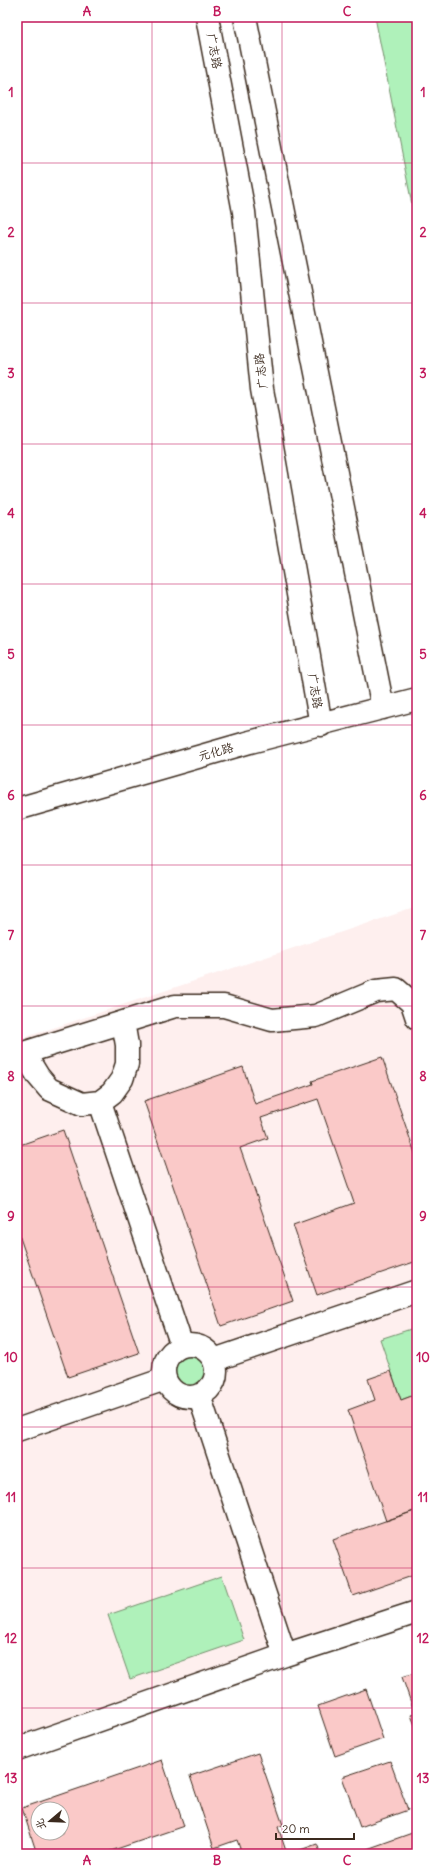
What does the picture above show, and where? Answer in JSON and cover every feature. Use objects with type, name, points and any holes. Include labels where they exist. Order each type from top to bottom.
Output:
[{"type":"street","name":"广志路","points":[[207,17],[244,212],[262,389],[321,725]]},
{"type":"street","points":[[245,17],[383,708]]},
{"type":"street","name":"元化路","points":[[17,809],[243,745],[417,699]]},
{"type":"street","points":[[123,1022],[127,1045],[127,1064],[122,1079],[112,1093],[100,1102],[82,1104],[49,1089],[20,1054],[123,1022],[175,1006],[224,1006],[272,1020],[316,1016],[376,991],[396,989],[412,1003],[417,1018]]},
{"type":"street","points":[[100,1102],[182,1346]]},
{"type":"street","points":[[214,1360],[417,1291]]},
{"type":"street","points":[[182,1346],[197,1346],[204,1349],[214,1360],[216,1369],[214,1381],[206,1391],[198,1395],[183,1396],[169,1386],[165,1379],[165,1363],[169,1356],[182,1346]]},
{"type":"street","points":[[17,1430],[165,1379]]},
{"type":"street","points":[[198,1395],[285,1655]]},
{"type":"street","points":[[17,1749],[285,1655],[417,1612]]},
{"type":"shaded area","points":[[417,907],[417,1598],[17,1736],[17,1040]]},
{"type":"green space","points":[[375,17],[417,17],[417,230]]},
{"type":"green space","points":[[417,1327],[417,1394],[401,1400],[380,1339]]},
{"type":"green space","points":[[194,1353],[203,1358],[207,1364],[207,1378],[203,1384],[194,1389],[186,1389],[177,1384],[173,1378],[172,1367],[177,1358],[183,1354]]},
{"type":"green space","points":[[222,1576],[244,1640],[130,1679],[108,1615]]},
{"type":"building","points":[[382,1057],[417,1159],[417,1261],[317,1295],[293,1225],[354,1203],[318,1099],[261,1118],[268,1138],[240,1148],[293,1301],[221,1326],[144,1101],[243,1067],[255,1104],[313,1084],[312,1081]]},
{"type":"building","points":[[63,1130],[139,1353],[68,1377],[17,1229],[17,1146]]},
{"type":"building","points":[[391,1371],[401,1400],[417,1394],[417,1510],[386,1521],[348,1410],[375,1400],[368,1379]]},
{"type":"building","points":[[417,1510],[417,1574],[353,1596],[333,1539]]},
{"type":"building","points":[[417,1672],[416,1728],[411,1715],[415,1714],[402,1677]]},
{"type":"building","points":[[366,1689],[383,1739],[335,1756],[318,1706]]},
{"type":"building","points":[[258,1753],[283,1825],[278,1827],[287,1854],[242,1854],[237,1840],[214,1848],[190,1776]]},
{"type":"building","points":[[162,1760],[184,1826],[102,1854],[37,1854],[33,1841],[70,1841],[70,1801],[42,1801]]},
{"type":"building","points":[[390,1761],[408,1810],[360,1827],[342,1777]]},
{"type":"building","points":[[30,1805],[30,1833],[22,1808]]},
{"type":"building","points":[[415,1832],[417,1839],[417,1854],[368,1854],[367,1849]]},
{"type":"building","points":[[317,1844],[321,1854],[289,1854]]}]
